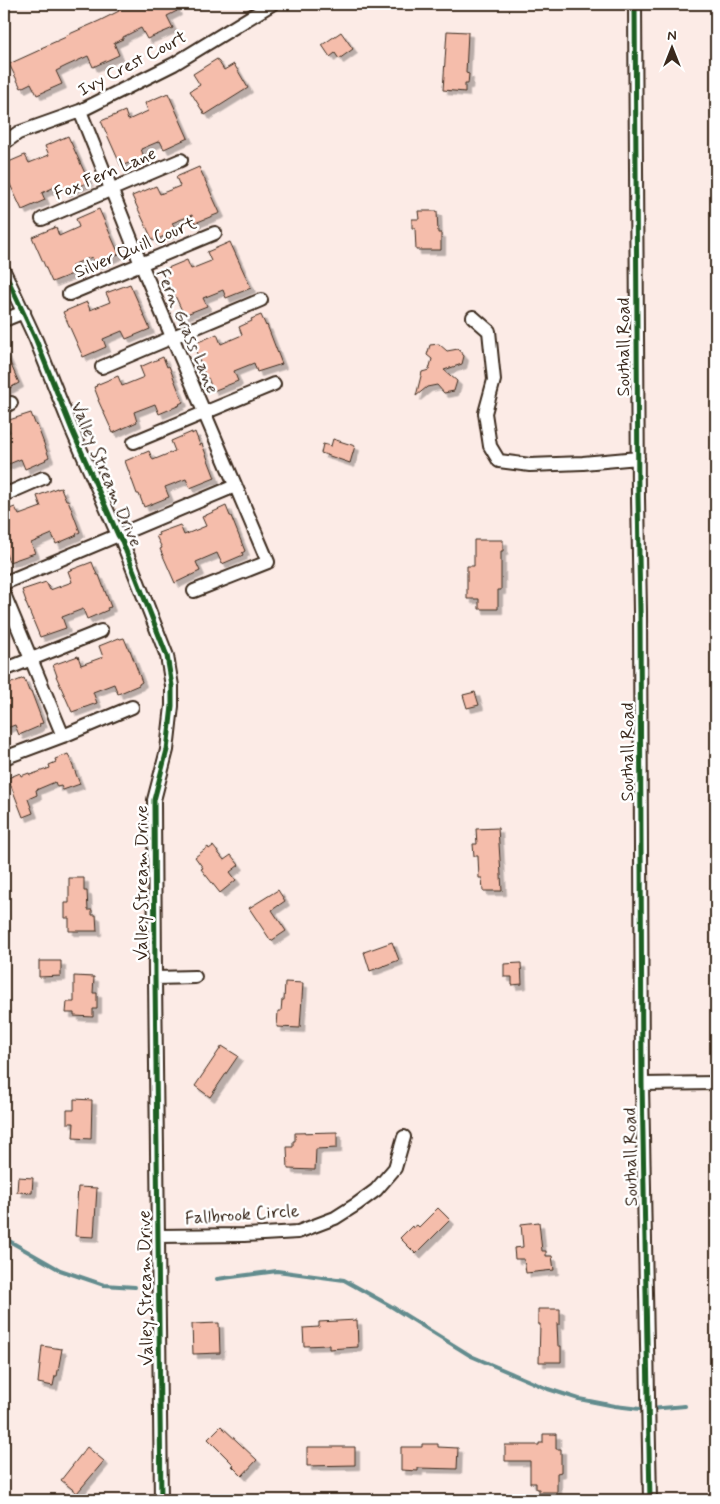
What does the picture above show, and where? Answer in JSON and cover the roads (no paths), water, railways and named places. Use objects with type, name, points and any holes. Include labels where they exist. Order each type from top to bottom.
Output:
[{"type":"street","name":"Ivy Crest Court","points":[[4,143],[18,133],[80,111],[174,64],[272,4]]},
{"type":"street","name":"Southall Road","points":[[635,4],[642,1084],[650,1500]]},
{"type":"street","name":"Fern Grass Lane","points":[[80,111],[110,190],[268,562],[194,592]]},
{"type":"street","name":"Fox Fern Lane","points":[[42,219],[181,160]]},
{"type":"street","name":"Silver Quill Court","points":[[69,294],[215,233]]},
{"type":"street","name":"Valley Stream Drive","points":[[4,271],[24,312],[125,549],[167,656],[172,686],[172,706],[167,750],[154,800],[161,1500]]},
{"type":"street","points":[[102,367],[261,300]]},
{"type":"street","points":[[4,320],[24,312]]},
{"type":"street","points":[[473,317],[489,331],[494,380],[485,413],[490,446],[499,461],[530,466],[638,458]]},
{"type":"street","points":[[134,442],[274,384]]},
{"type":"street","points":[[4,495],[43,478]]},
{"type":"street","points":[[4,583],[235,486]]},
{"type":"street","points":[[4,594],[63,736]]},
{"type":"street","points":[[4,670],[101,631]]},
{"type":"street","points":[[4,758],[132,707]]},
{"type":"street","points":[[155,978],[195,977]]},
{"type":"street","points":[[642,1084],[716,1084]]},
{"type":"street","name":"Fallbrook Circle","points":[[158,1236],[298,1232],[335,1218],[376,1190],[395,1168],[404,1137]]},
{"type":"waterway","points":[[4,1238],[60,1270],[104,1285],[135,1287]]},
{"type":"waterway","points":[[217,1279],[277,1271],[344,1280],[389,1305],[471,1356],[548,1389],[579,1399],[640,1409]]},
{"type":"waterway","points":[[651,1409],[685,1406]]}]
